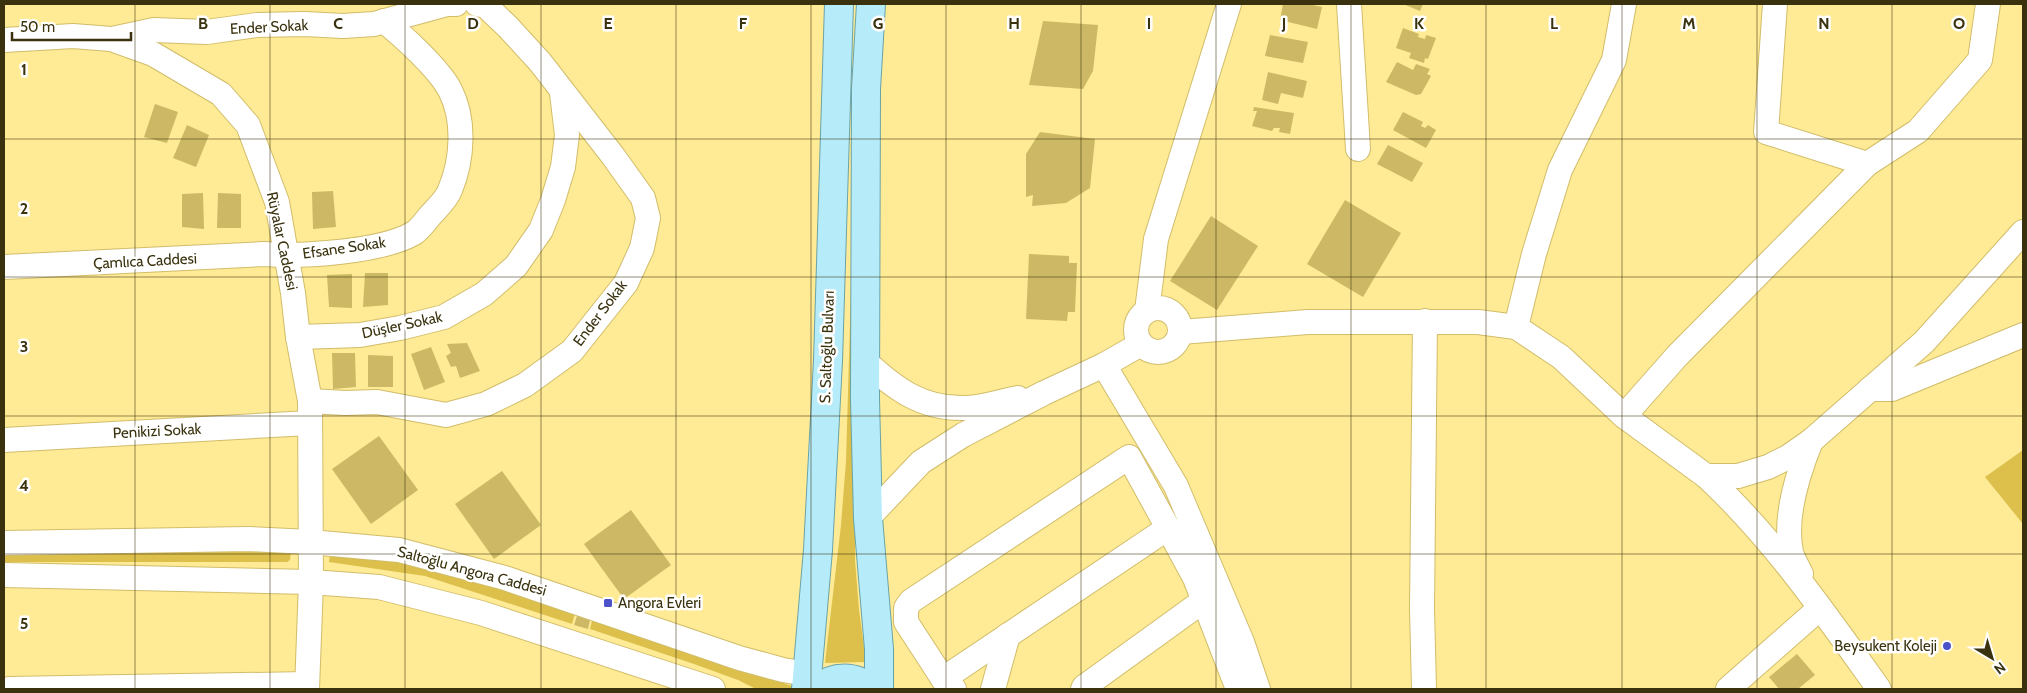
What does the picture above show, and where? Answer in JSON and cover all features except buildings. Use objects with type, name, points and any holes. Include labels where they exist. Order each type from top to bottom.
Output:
[{"type":"main road","name":"S. Saltoğlu Bulvarı","points":[[810,684],[828,361],[839,4]]},
{"type":"main road","points":[[870,4],[866,89],[865,361],[868,518],[879,649],[879,689]]},
{"type":"main road","points":[[810,684],[842,678],[862,682],[871,689]]},
{"type":"street","name":"Ender Sokak","points":[[112,39],[154,30],[207,32],[256,25],[305,24],[343,26],[384,21],[447,4],[456,4]]},
{"type":"street","name":"Ender Sokak","points":[[310,412],[345,403],[377,402],[446,414],[486,404],[525,386],[572,351],[626,282],[642,248],[648,218],[642,198],[613,156],[562,93],[540,62],[486,6],[477,4]]},
{"type":"street","points":[[1147,311],[1160,308],[1173,314],[1180,325],[1180,332],[1174,346],[1168,350],[1153,352],[1146,349],[1141,344],[1136,330],[1138,322],[1147,311],[1156,239],[1229,4]]},
{"type":"street","points":[[1349,4],[1358,149]]},
{"type":"street","points":[[1516,327],[1534,254],[1560,170],[1614,60],[1624,4]]},
{"type":"street","points":[[1774,4],[1766,132],[1867,164]]},
{"type":"street","points":[[1624,416],[1677,356],[1867,164],[1918,131],[1980,60],[1988,4]]},
{"type":"street","name":"Efsane Sokak","points":[[287,256],[381,246],[414,233],[450,192],[457,168],[460,142],[460,116],[450,89],[432,66],[403,36],[384,21]]},
{"type":"street","name":"Rüyalar Caddesi","points":[[4,40],[73,36],[112,39],[153,54],[221,94],[248,126],[277,202],[293,293],[310,412],[311,582],[307,687]]},
{"type":"street","name":"Düşler Sokak","points":[[298,337],[360,335],[400,328],[444,317],[484,294],[516,266],[541,230],[563,167],[567,135],[562,93]]},
{"type":"street","points":[[1706,476],[1738,476],[1768,467],[1788,457],[1811,441],[1924,342],[2023,232]]},
{"type":"street","name":"Çamlıca Caddesi","points":[[4,267],[264,254],[287,256]]},
{"type":"street","points":[[1424,689],[1422,599],[1425,321]]},
{"type":"street","points":[[1180,332],[1308,322],[1478,322],[1516,327],[1561,357],[1624,416],[1706,476],[1738,506],[1820,608],[1879,689]]},
{"type":"street","points":[[1870,389],[1892,389],[2023,335]]},
{"type":"street","points":[[868,518],[921,462],[963,435],[1044,393],[1104,365],[1141,344]]},
{"type":"street","points":[[865,361],[884,380],[912,398],[937,407],[966,408],[1044,393]]},
{"type":"street","points":[[1104,365],[1176,486],[1242,642],[1258,689]]},
{"type":"street","name":"Penikizi Sokak","points":[[4,440],[310,412]]},
{"type":"street","points":[[1811,441],[1798,471],[1789,528],[1791,554],[1820,608]]},
{"type":"street","points":[[1168,528],[1008,635],[948,684],[906,622],[906,608],[911,601],[1129,457],[1168,528],[1195,578],[1238,689]]},
{"type":"street","name":"Saltoğlu Angora Caddesi","points":[[4,543],[248,539],[369,546],[430,557],[505,578],[747,661],[783,670],[810,684]]},
{"type":"street","points":[[4,575],[311,582],[379,587],[448,603],[713,689]]},
{"type":"street","points":[[1083,689],[1084,686],[1203,601]]},
{"type":"street","points":[[1740,685],[1820,608]]},
{"type":"street","points":[[993,689],[1008,635]]},
{"type":"street","points":[[9,689],[307,687]]},
{"type":"shaded area","points":[[852,254],[856,453],[855,560],[866,662],[825,663],[841,525],[846,461]]},
{"type":"shaded area","points":[[2023,450],[2023,524],[1985,477]]},
{"type":"shaded area","points":[[4,550],[291,551],[290,560],[287,562],[4,562]]},
{"type":"shaded area","points":[[330,553],[379,554],[576,610],[572,624],[425,576],[329,562]]},
{"type":"shaded area","points":[[593,617],[792,686],[792,689],[756,689],[738,680],[694,664],[590,629]]},
{"type":"place","name":"Angora Evleri","points":[[608,603]]},
{"type":"place","name":"Beysukent Koleji","points":[[1947,646]]}]
